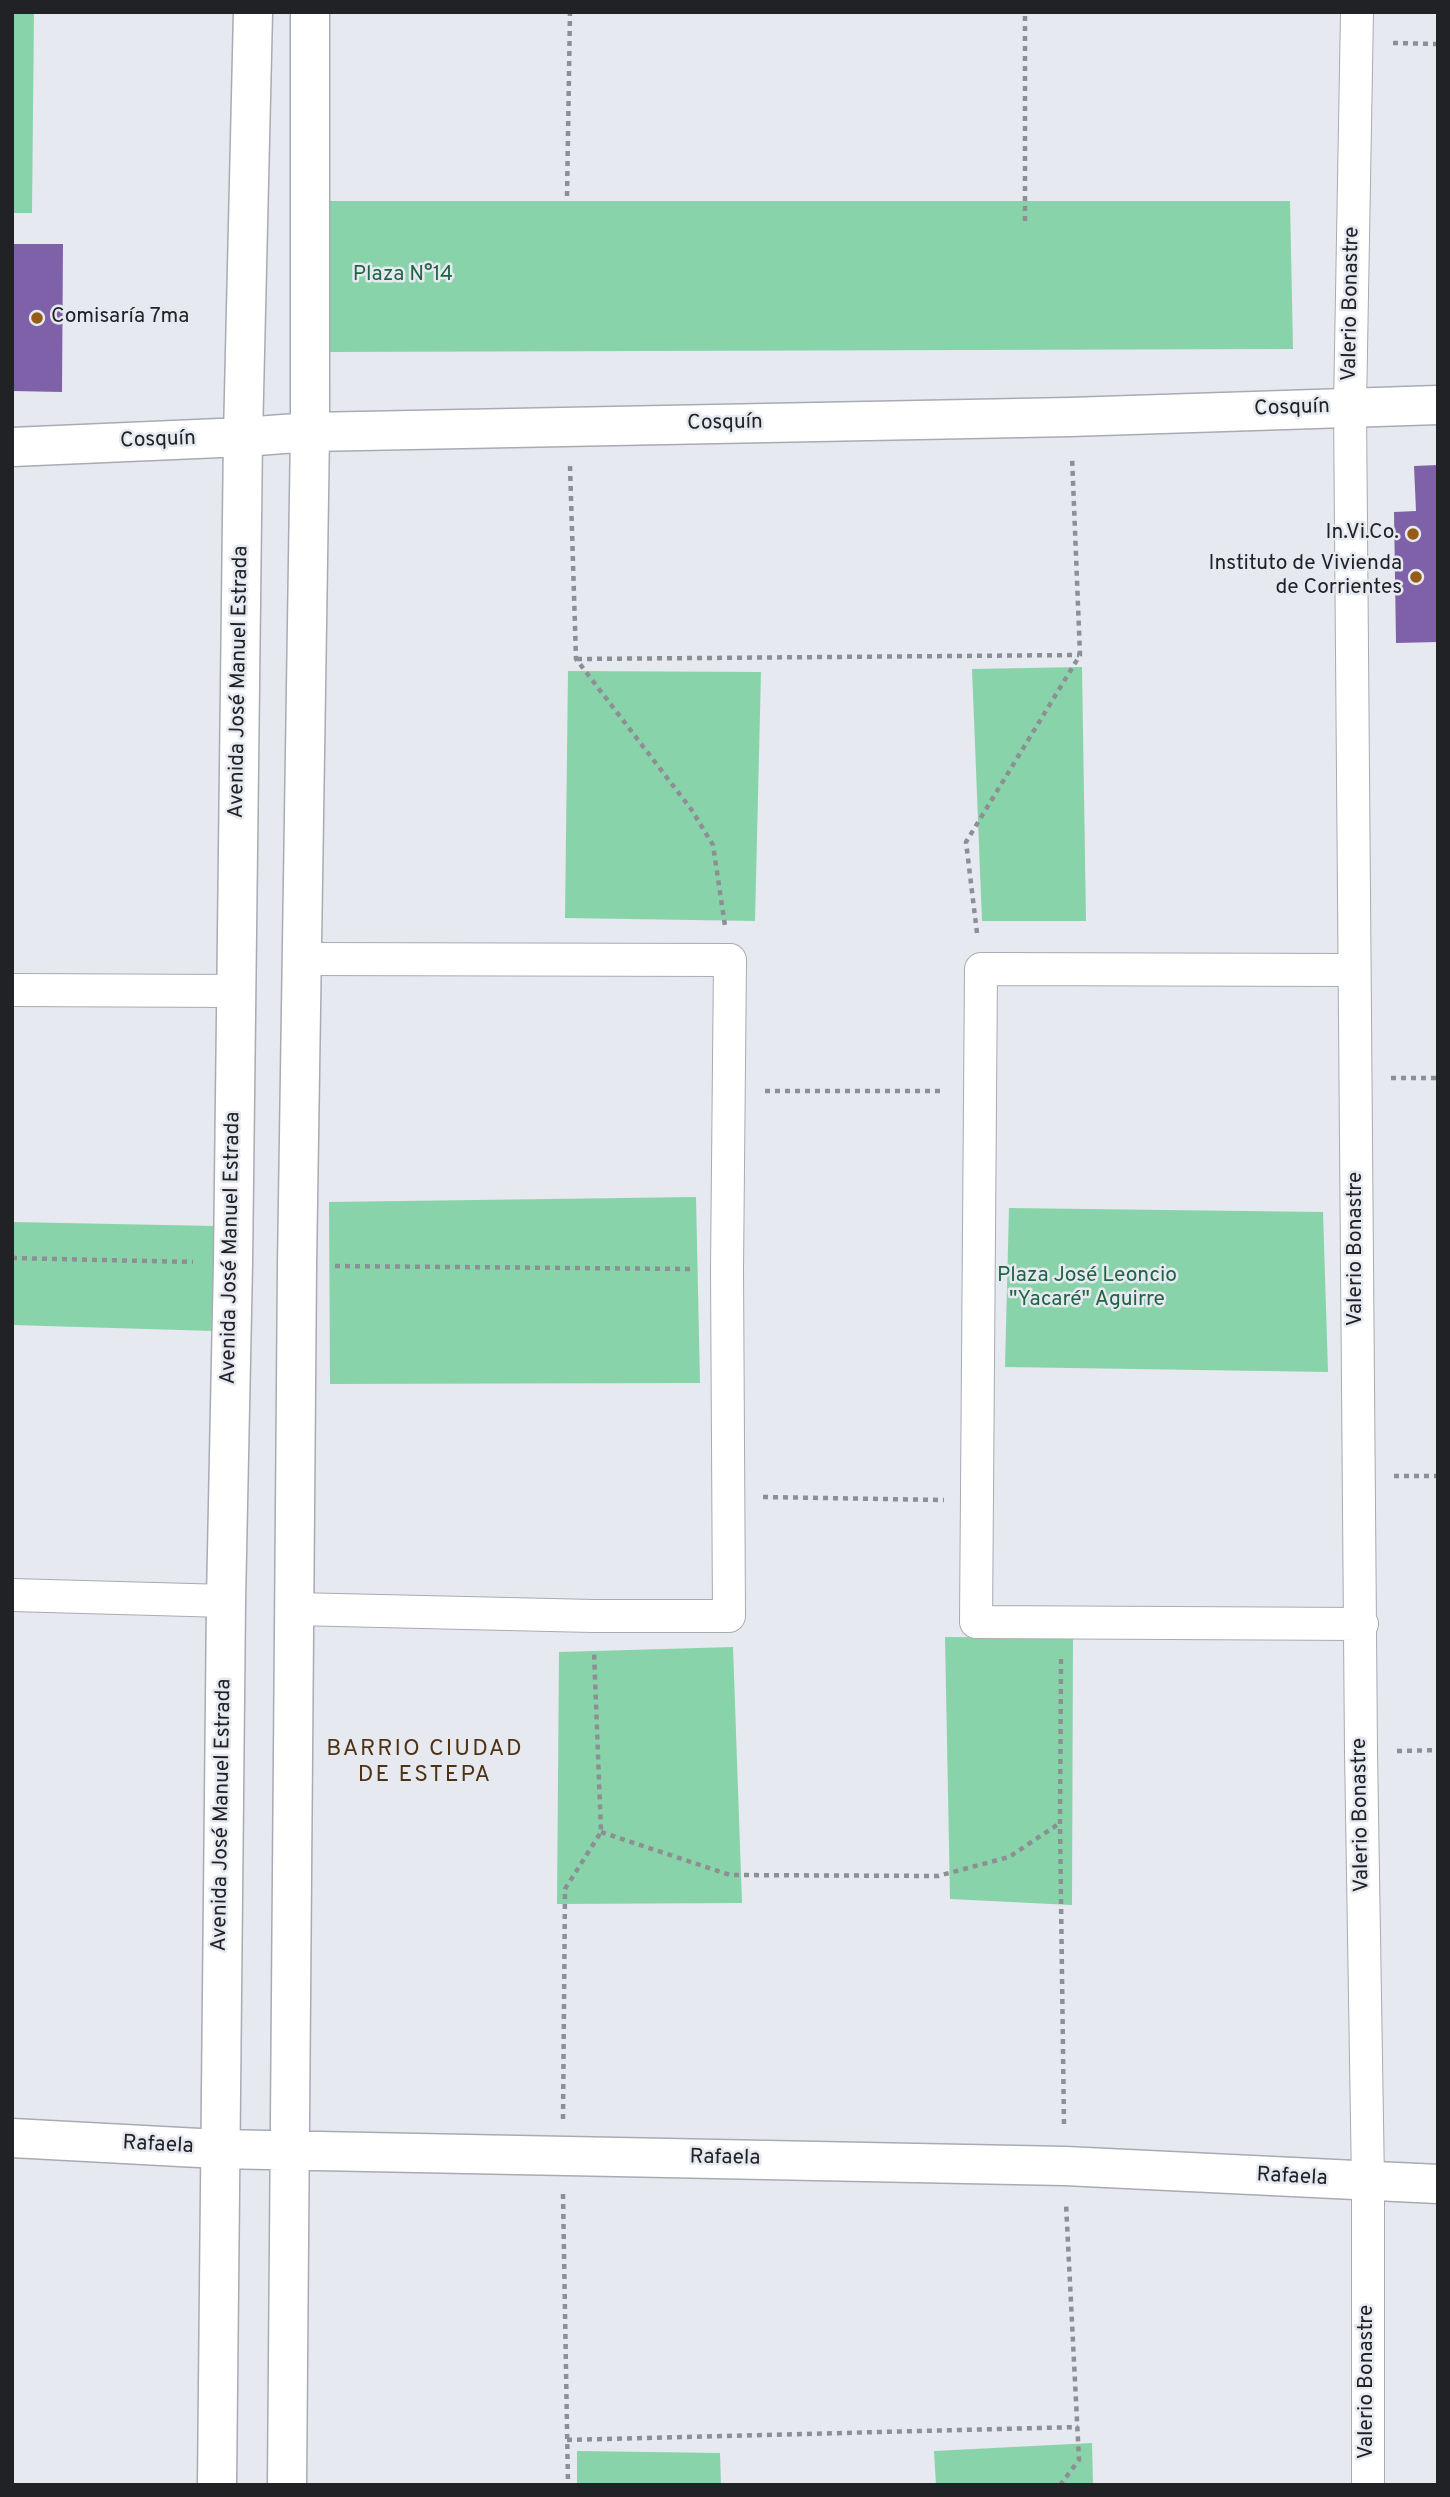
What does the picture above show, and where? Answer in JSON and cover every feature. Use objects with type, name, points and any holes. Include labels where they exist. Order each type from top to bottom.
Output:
[{"type":"main road","name":"Avenida José Manuel Estrada","points":[[217,2485],[218,2149],[243,438],[253,12]]},
{"type":"main road","points":[[287,2485],[297,1265],[310,432],[310,12]]},
{"type":"main road","name":"Cosquín","points":[[12,447],[243,438],[310,432],[1070,417],[1438,405]]},
{"type":"main road","name":"Rafaela","points":[[12,2138],[218,2149],[1065,2166],[1438,2184]]},
{"type":"street","name":"Valerio Bonastre","points":[[1357,27],[1350,407],[1361,1751],[1368,2182],[1368,2485]]},
{"type":"street","points":[[295,1609],[593,1616],[729,1616],[727,1269],[730,960],[301,959]]},
{"type":"street","points":[[1354,970],[981,969],[976,1622],[1362,1624]]},
{"type":"street","points":[[12,990],[235,990]]},
{"type":"street","points":[[12,1595],[226,1601]]},
{"type":"path","points":[[567,196],[570,12]]},
{"type":"path","points":[[1025,221],[1026,12]]},
{"type":"path","points":[[1357,27],[1438,44]]},
{"type":"path","points":[[981,969],[967,842],[1080,655],[1070,417]]},
{"type":"path","points":[[569,427],[576,659],[691,809],[713,845],[730,960]]},
{"type":"path","points":[[576,659],[1080,655]]},
{"type":"path","points":[[1355,1077],[1438,1077]]},
{"type":"path","points":[[729,1091],[979,1091]]},
{"type":"path","points":[[12,1258],[233,1263]]},
{"type":"path","points":[[297,1265],[727,1269]]},
{"type":"path","points":[[1359,1476],[1438,1476]]},
{"type":"path","points":[[728,1496],[975,1501]]},
{"type":"path","points":[[568,2485],[563,2156],[565,1889],[601,1832],[593,1616]]},
{"type":"path","points":[[1060,2485],[1079,2460],[1065,2166],[1060,1822],[1061,1623]]},
{"type":"path","points":[[601,1832],[730,1875],[938,1876],[1009,1857],[1060,1822]]},
{"type":"path","points":[[567,2440],[1077,2427]]},
{"type":"green space","points":[[12,12],[34,12],[32,213],[12,213]]},
{"type":"green space","name":"Plaza N°14","points":[[328,201],[1290,201],[1293,349],[326,352]]},
{"type":"green space","points":[[1082,667],[1086,921],[982,921],[972,669]]},
{"type":"green space","points":[[568,671],[761,672],[755,921],[565,918]]},
{"type":"green space","points":[[696,1197],[700,1383],[330,1384],[329,1202]]},
{"type":"green space","name":"Plaza José Leoncio \"Yacaré\" Aguirre","points":[[1009,1208],[1323,1212],[1328,1372],[1005,1367]]},
{"type":"green space","points":[[12,1222],[215,1226],[214,1331],[12,1325]]},
{"type":"green space","points":[[945,1637],[1073,1638],[1072,1905],[950,1899]]},
{"type":"green space","points":[[733,1647],[742,1903],[557,1904],[559,1652]]},
{"type":"green space","points":[[1092,2443],[1093,2485],[936,2485],[934,2451]]},
{"type":"green space","points":[[577,2451],[720,2453],[721,2485],[577,2485]]},
{"type":"building","name":"Comisaría 7ma","points":[[12,244],[63,244],[62,392],[12,391]]},
{"type":"building","name":"Instituto de Vivienda de Corrientes","points":[[1438,465],[1438,642],[1396,643],[1394,512],[1416,511],[1414,466]]},
{"type":"place","name":"Comisaría 7ma","points":[[37,318]]},
{"type":"place","name":"In.Vi.Co.","points":[[1413,534]]},
{"type":"place","name":"Instituto de Vivienda de Corrientes","points":[[1416,577]]},
{"type":"district","name":"BARRIO CIUDAD DE ESTEPA","points":[[425,1763]]}]
